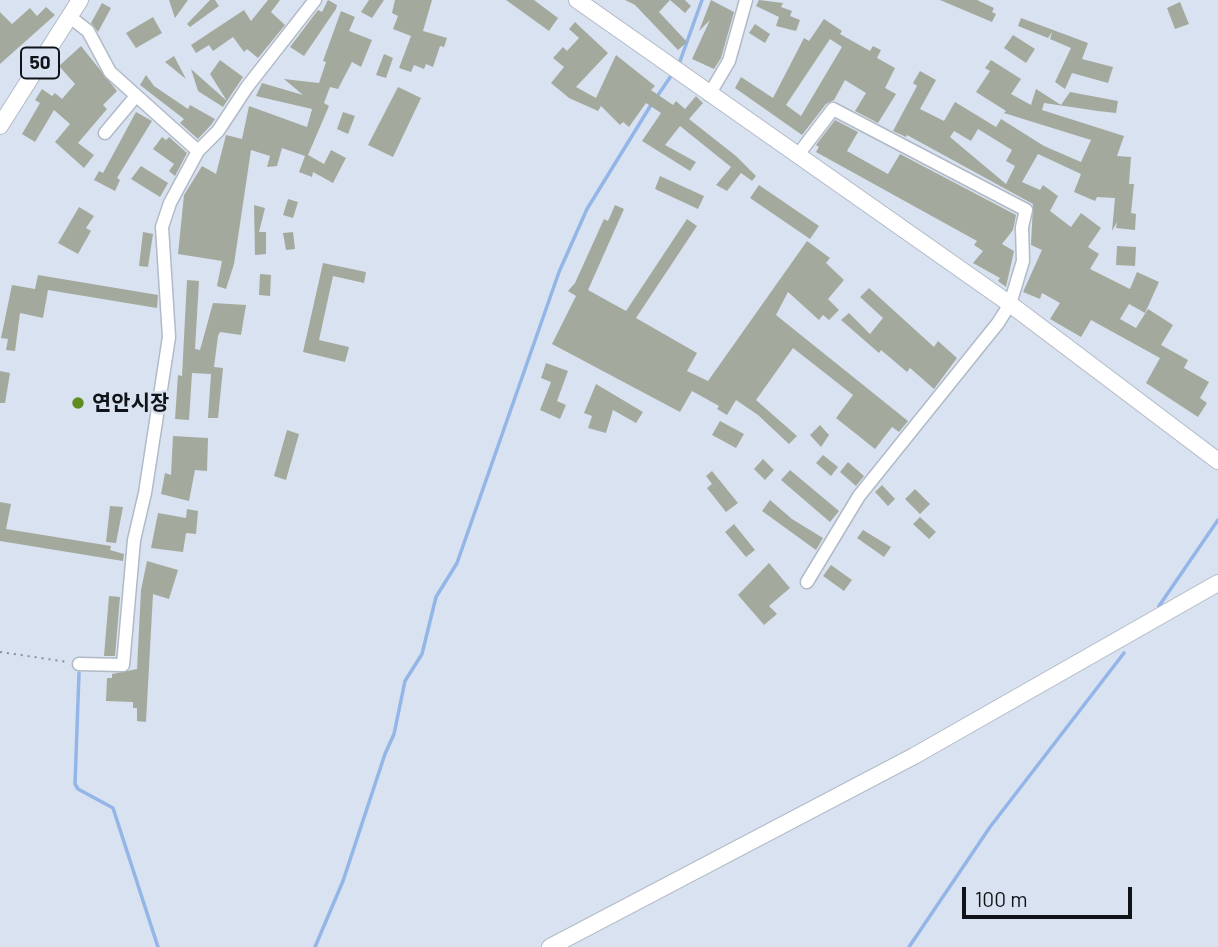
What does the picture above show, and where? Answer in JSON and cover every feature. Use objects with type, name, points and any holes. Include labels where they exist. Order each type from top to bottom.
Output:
[{"type":"main road","name":"50","points":[[0,126],[80,0]]},
{"type":"main road","points":[[577,0],[1010,304],[1218,461]]},
{"type":"main road","points":[[550,947],[914,756],[1218,583]]},
{"type":"street","points":[[79,664],[123,665],[134,540],[145,493],[169,337],[162,227],[175,193],[198,151],[218,131],[247,87],[315,0]]},
{"type":"street","points":[[709,94],[729,61],[746,0]]},
{"type":"street","points":[[70,17],[89,31],[110,72],[198,151]]},
{"type":"street","points":[[105,133],[136,96]]},
{"type":"street","points":[[797,156],[833,109],[1026,210],[1022,227],[1023,261],[1010,304],[998,323],[859,496],[807,582]]},
{"type":"path","points":[[0,652],[79,664]]},
{"type":"building","points":[[169,0],[188,0],[175,18]]},
{"type":"building","points":[[210,0],[215,0],[219,6],[190,27],[187,24]]},
{"type":"building","points":[[268,0],[280,0],[271,12],[285,25],[258,58],[247,49],[244,52],[233,37],[213,51],[209,45],[196,53],[191,45],[244,10],[251,21]]},
{"type":"building","points":[[328,0],[337,5],[336,9],[304,56],[290,47],[318,10],[322,12]]},
{"type":"building","points":[[369,0],[384,0],[372,18],[361,12]]},
{"type":"building","points":[[395,0],[432,0],[423,31],[447,38],[444,47],[440,46],[433,67],[426,64],[424,69],[414,65],[411,72],[399,68],[411,36],[393,29],[398,16],[392,13]]},
{"type":"building","points":[[506,0],[534,0],[558,18],[549,31]]},
{"type":"building","points":[[625,0],[670,0],[659,12],[687,42],[678,50],[635,5]]},
{"type":"building","points":[[670,0],[685,0],[691,6],[685,13]]},
{"type":"building","points":[[711,0],[734,12],[721,58],[714,69],[692,59],[710,20],[699,31]]},
{"type":"building","points":[[759,0],[783,3],[781,7],[792,11],[790,16],[800,20],[796,31],[776,26],[779,17],[756,6]]},
{"type":"building","points":[[940,0],[977,0],[994,8],[992,12],[996,14],[992,22]]},
{"type":"building","points":[[1180,2],[1189,24],[1175,29],[1167,8]]},
{"type":"building","points":[[102,3],[111,8],[98,32],[91,23]]},
{"type":"building","points":[[46,7],[55,15],[0,64],[0,12],[12,24],[30,8],[37,16]]},
{"type":"building","points":[[341,11],[355,17],[349,31],[372,40],[361,67],[352,62],[338,89],[330,87],[324,103],[329,106],[308,155],[324,164],[331,150],[346,158],[333,183],[313,172],[312,177],[299,172],[305,156],[282,148],[277,166],[267,167],[270,156],[251,150],[234,264],[226,289],[217,286],[222,261],[178,254],[184,195],[202,166],[216,174],[226,135],[242,139],[249,106],[307,127],[312,109],[256,96],[262,83],[303,95],[284,79],[319,83],[326,62],[323,61]]},
{"type":"building","points":[[153,17],[162,33],[136,48],[126,33]]},
{"type":"building","points":[[1021,18],[1088,43],[1082,59],[1113,67],[1108,83],[1072,73],[1065,89],[1055,82],[1071,48],[1050,39],[1052,32],[1048,38],[1018,26]]},
{"type":"building","points":[[824,19],[842,31],[840,34],[870,51],[873,46],[881,50],[877,58],[895,68],[885,88],[896,94],[878,123],[855,111],[866,93],[845,80],[834,100],[826,104],[802,135],[735,88],[741,77],[773,98],[804,38],[809,41]],"holes":[[[830,39],[842,47],[801,116],[786,105]]]},
{"type":"building","points":[[575,22],[608,53],[576,87],[596,98],[616,55],[655,86],[651,90],[673,105],[676,101],[685,109],[696,96],[703,103],[689,119],[736,156],[756,176],[752,181],[741,173],[727,191],[716,185],[731,167],[680,126],[665,145],[696,162],[690,171],[642,141],[661,113],[646,103],[629,127],[623,122],[620,125],[601,106],[598,111],[569,98],[551,83],[564,67],[553,58],[563,47],[567,51],[579,38],[569,29]]},
{"type":"building","points":[[755,24],[770,34],[765,43],[749,33]]},
{"type":"building","points":[[1013,35],[1035,49],[1026,63],[1004,48]]},
{"type":"building","points":[[81,46],[117,91],[103,105],[107,109],[78,143],[94,155],[84,168],[55,142],[70,124],[54,110],[35,142],[22,134],[40,103],[35,100],[42,89],[52,96],[55,93],[62,99],[75,84],[59,66]]},
{"type":"building","points":[[384,54],[393,58],[386,78],[376,75]]},
{"type":"building","points":[[174,56],[186,79],[165,62]]},
{"type":"building","points":[[220,60],[243,77],[227,101],[210,74]]},
{"type":"building","points":[[991,60],[1021,79],[1011,94],[1031,105],[1036,89],[1061,105],[1070,92],[1118,101],[1116,113],[1044,103],[1042,110],[1124,136],[1117,156],[1131,157],[1129,184],[1134,184],[1131,213],[1136,214],[1135,230],[1116,228],[1117,222],[1112,231],[1115,198],[1097,197],[1095,201],[1074,192],[1081,174],[1038,154],[1022,182],[1040,190],[1043,185],[1058,196],[1050,211],[1071,227],[1081,213],[1101,228],[1088,247],[1099,254],[1090,269],[1130,289],[1137,272],[1159,282],[1145,313],[1129,304],[1120,319],[1136,328],[1148,309],[1173,325],[1161,345],[1188,360],[1184,368],[1209,382],[1200,398],[1207,403],[1198,417],[1146,383],[1160,358],[1091,320],[1081,337],[1050,319],[1060,303],[1042,293],[1040,299],[1023,292],[1042,250],[1031,245],[1033,204],[907,135],[906,137],[893,131],[917,86],[913,83],[920,71],[936,80],[920,109],[944,121],[955,102],[996,127],[1001,119],[1044,146],[1081,162],[1091,140],[1004,113],[1006,111],[976,92],[990,71],[985,68]],"holes":[[[978,129],[1012,150],[1006,161],[1015,166],[1006,184],[950,137],[954,131],[971,141]]]},
{"type":"building","points":[[191,69],[227,101],[223,107],[198,91]]},
{"type":"building","points":[[146,75],[154,86],[188,109],[190,105],[215,119],[198,139],[180,123],[184,119],[140,85]]},
{"type":"building","points":[[398,87],[421,98],[393,157],[368,145]]},
{"type":"building","points":[[136,112],[152,121],[117,178],[120,180],[115,191],[94,180],[99,171],[103,173]]},
{"type":"building","points":[[343,112],[355,116],[348,134],[337,129]]},
{"type":"building","points":[[835,120],[858,132],[847,151],[888,174],[900,154],[1016,215],[1013,230],[1002,244],[1014,251],[1006,287],[998,281],[1000,278],[973,263],[983,251],[974,245],[977,241],[816,152],[819,147],[816,145]]},
{"type":"building","points":[[162,137],[166,140],[169,137],[187,153],[175,176],[169,171],[174,164],[153,149]]},
{"type":"building","points":[[141,166],[168,183],[160,197],[131,179]]},
{"type":"building","points":[[660,176],[704,196],[698,209],[655,189]]},
{"type":"building","points":[[759,185],[819,226],[810,239],[750,198]]},
{"type":"building","points":[[288,199],[298,202],[293,218],[283,215]]},
{"type":"building","points":[[254,205],[265,208],[259,232],[266,232],[266,254],[255,255]]},
{"type":"building","points":[[615,205],[624,209],[588,290],[626,311],[687,219],[697,226],[636,318],[697,353],[687,371],[708,381],[807,241],[830,258],[826,263],[844,280],[828,299],[839,310],[829,320],[823,315],[819,320],[788,292],[776,315],[908,421],[899,432],[892,427],[875,449],[836,418],[853,395],[793,348],[756,400],[797,436],[789,444],[758,415],[736,400],[727,415],[717,409],[719,406],[692,391],[680,412],[552,344],[576,296],[568,291],[575,283],[604,219],[608,221]]},
{"type":"building","points":[[79,207],[94,216],[86,228],[91,231],[78,254],[58,243]]},
{"type":"building","points":[[143,232],[153,234],[148,267],[139,266]]},
{"type":"building","points":[[293,232],[295,249],[286,250],[283,233]]},
{"type":"building","points":[[1117,246],[1136,247],[1135,266],[1116,265]]},
{"type":"building","points":[[323,263],[366,272],[364,283],[333,276],[319,340],[349,347],[345,362],[303,352]]},
{"type":"building","points":[[260,274],[271,275],[270,296],[259,295]]},
{"type":"building","points":[[38,275],[158,295],[157,308],[48,290],[43,318],[20,313],[15,351],[6,350],[8,339],[1,338],[12,285],[35,289]]},
{"type":"building","points":[[187,280],[199,281],[195,349],[200,350],[213,303],[246,305],[241,335],[220,332],[218,336],[214,367],[223,368],[218,418],[208,418],[211,374],[192,373],[189,420],[175,419],[178,375],[182,376]]},
{"type":"building","points":[[869,288],[934,347],[938,341],[957,358],[934,389],[910,368],[907,372],[881,350],[879,353],[841,320],[849,313],[870,334],[883,318],[860,297]]},
{"type":"building","points":[[546,363],[568,371],[557,401],[566,405],[560,419],[540,410],[551,382],[541,378]]},
{"type":"building","points":[[0,371],[10,373],[5,403],[0,403]]},
{"type":"building","points":[[596,384],[643,412],[636,423],[613,410],[606,433],[588,428],[592,416],[584,413]]},
{"type":"building","points":[[720,421],[744,434],[736,448],[712,435]]},
{"type":"building","points":[[820,425],[829,435],[821,447],[810,435]]},
{"type":"building","points":[[287,430],[299,434],[286,480],[274,476]]},
{"type":"building","points":[[173,436],[208,438],[207,471],[195,470],[189,501],[161,494],[165,473],[171,475]]},
{"type":"building","points":[[823,455],[838,467],[831,476],[816,463]]},
{"type":"building","points":[[763,459],[774,470],[765,480],[754,469]]},
{"type":"building","points":[[848,462],[864,476],[856,486],[840,472]]},
{"type":"building","points":[[790,470],[839,511],[830,522],[781,480]]},
{"type":"building","points":[[712,471],[738,503],[726,512],[707,488],[712,484],[706,476]]},
{"type":"building","points":[[882,485],[895,499],[888,506],[875,492]]},
{"type":"building","points":[[915,489],[930,504],[920,514],[905,499]]},
{"type":"building","points":[[770,500],[792,519],[823,538],[816,550],[762,511]]},
{"type":"building","points":[[0,502],[11,504],[6,529],[111,546],[110,550],[124,554],[123,561],[0,541]]},
{"type":"building","points":[[110,506],[123,507],[116,543],[106,542]]},
{"type":"building","points":[[187,509],[198,511],[196,534],[186,533],[183,552],[151,548],[158,513],[186,518]]},
{"type":"building","points":[[920,517],[936,532],[929,539],[913,524]]},
{"type":"building","points":[[734,524],[755,550],[746,557],[725,532]]},
{"type":"building","points":[[863,530],[891,547],[884,557],[857,538]]},
{"type":"building","points":[[147,561],[178,570],[169,599],[153,594],[146,722],[137,721],[137,708],[133,708],[133,702],[106,701],[107,678],[112,678],[112,674],[137,669],[141,590]]},
{"type":"building","points":[[769,563],[790,588],[769,606],[777,614],[764,625],[738,595]]},
{"type":"building","points":[[831,565],[852,580],[844,591],[823,576]]},
{"type":"building","points":[[109,596],[120,597],[115,656],[104,656]]},
{"type":"waterway","points":[[679,64],[702,0]]},
{"type":"waterway","points":[[656,98],[673,73]]},
{"type":"waterway","points":[[315,947],[343,881],[394,734],[405,681],[422,654],[436,597],[457,563],[559,272],[587,209],[651,105]]},
{"type":"waterway","points":[[1159,606],[1218,520]]},
{"type":"waterway","points":[[909,947],[990,827],[1124,653]]},
{"type":"waterway","points":[[79,673],[75,784],[78,789],[113,808],[158,947]]},
{"type":"place","name":"연안시장","points":[[78,403]]}]
